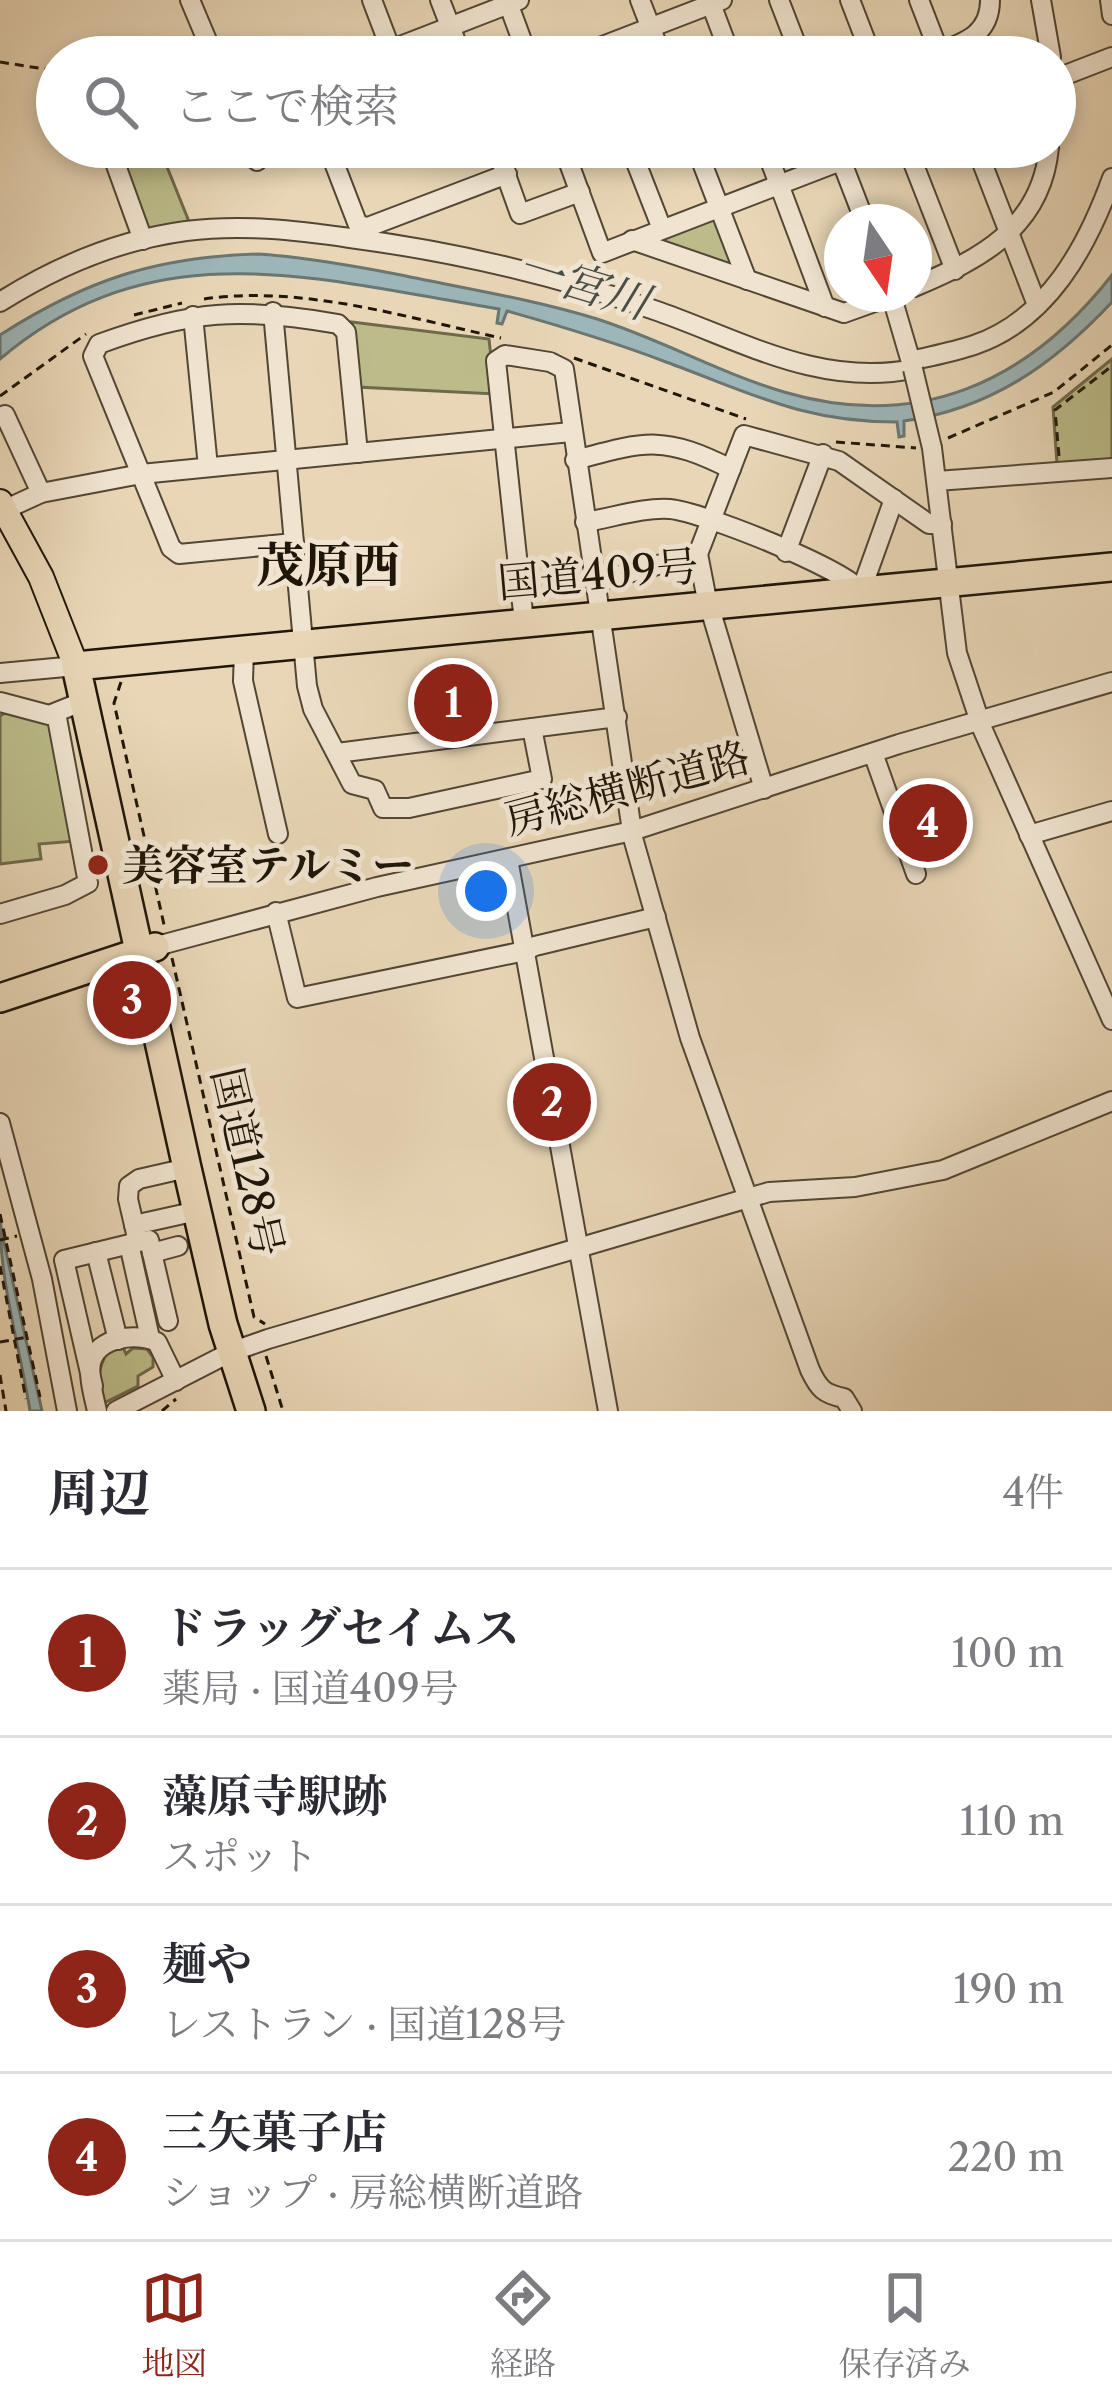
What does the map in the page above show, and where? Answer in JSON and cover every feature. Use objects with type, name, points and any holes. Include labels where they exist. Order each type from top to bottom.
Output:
[{"type":"highway","name":"国道409号","points":[[83,665],[1112,567]]},
{"type":"highway","points":[[83,665],[84,701],[157,950]]},
{"type":"highway","points":[[83,665],[157,950]]},
{"type":"highway","points":[[0,998],[157,950]]},
{"type":"highway","name":"国道128号","points":[[157,950],[197,1211],[269,1411]]},
{"type":"highway","name":"国道128号","points":[[157,950],[249,1349],[251,1411]]},
{"type":"main road","points":[[2,507],[63,592],[83,665]]},
{"type":"street","points":[[190,0],[205,36]]},
{"type":"street","points":[[372,0],[379,36]]},
{"type":"street","points":[[440,0],[454,36]]},
{"type":"street","points":[[640,0],[653,36]]},
{"type":"street","points":[[779,0],[793,36]]},
{"type":"street","points":[[850,0],[864,36]]},
{"type":"street","points":[[919,0],[933,36]]},
{"type":"street","points":[[975,36],[986,25],[991,0]]},
{"type":"street","points":[[1042,0],[1048,36]]},
{"type":"street","points":[[1110,0],[1112,15]]},
{"type":"street","points":[[427,36],[511,1],[522,36]]},
{"type":"street","points":[[632,36],[717,2],[726,36]]},
{"type":"street","points":[[1076,71],[1112,57]]},
{"type":"street","points":[[116,168],[143,240]]},
{"type":"street","points":[[336,168],[358,225],[368,227],[507,174]]},
{"type":"street","points":[[505,168],[520,214],[580,192]]},
{"type":"street","points":[[571,168],[602,253]]},
{"type":"street","points":[[638,168],[662,229]]},
{"type":"street","points":[[704,168],[747,280]]},
{"type":"street","points":[[773,168],[824,305]]},
{"type":"street","points":[[575,284],[585,264],[602,253],[811,168]]},
{"type":"street","points":[[844,168],[858,204]]},
{"type":"street","points":[[915,168],[955,270]]},
{"type":"street","points":[[984,168],[1036,305]]},
{"type":"street","points":[[932,280],[1010,236],[1034,203],[1047,168]]},
{"type":"street","points":[[0,302],[79,260],[143,240],[233,227],[300,231],[511,266],[575,284],[814,370],[859,376],[912,365],[991,338],[1036,305],[1078,257],[1112,178]]},
{"type":"street","points":[[632,240],[824,308]]},
{"type":"street","points":[[294,542],[179,554],[171,548],[93,356],[99,344],[148,326],[239,310],[338,324],[346,332],[358,453]]},
{"type":"street","points":[[898,312],[932,448],[956,653],[980,721],[1112,1020]]},
{"type":"street","points":[[273,313],[313,710],[352,784],[375,790],[383,808],[410,808],[542,779],[532,728]]},
{"type":"street","points":[[193,316],[208,466]]},
{"type":"street","points":[[524,622],[496,361],[505,355],[564,369],[632,831],[690,1039],[810,1370],[818,1387],[829,1396],[844,1398],[852,1411]]},
{"type":"street","points":[[5,415],[41,493]]},
{"type":"street","points":[[2,507],[41,493],[141,474],[572,432]]},
{"type":"street","points":[[764,789],[698,554],[744,435],[824,454],[929,524],[942,524]]},
{"type":"street","points":[[575,460],[656,442],[700,454],[731,469]]},
{"type":"street","points":[[786,552],[824,454]]},
{"type":"street","points":[[937,481],[1112,468]]},
{"type":"street","points":[[585,522],[668,509],[711,520],[841,573],[861,591],[894,500]]},
{"type":"street","points":[[596,582],[698,554]]},
{"type":"street","points":[[244,649],[243,681],[278,834]]},
{"type":"street","points":[[0,673],[83,665]]},
{"type":"street","name":"房総横断道路","points":[[157,950],[276,912],[632,831],[1112,682]]},
{"type":"street","points":[[1,705],[56,713],[84,701]]},
{"type":"street","points":[[0,914],[88,884],[56,713]]},
{"type":"street","points":[[337,753],[617,717]]},
{"type":"street","points":[[873,753],[916,874]]},
{"type":"street","points":[[1029,835],[1112,811]]},
{"type":"street","points":[[508,859],[608,1411]]},
{"type":"street","points":[[276,912],[297,998],[526,951],[656,917]]},
{"type":"street","points":[[116,1411],[249,1349],[748,1197],[855,1187],[943,1170],[1112,1101]]},
{"type":"street","points":[[0,1123],[42,1279],[67,1411]]},
{"type":"street","points":[[176,1381],[164,1350],[150,1338],[127,1192],[132,1182],[187,1168]]},
{"type":"street","points":[[97,1411],[64,1260],[138,1241],[197,1211]]},
{"type":"street","points":[[138,1241],[178,1246]]},
{"type":"street","points":[[138,1241],[168,1321]]},
{"type":"street","points":[[96,1252],[118,1340]]},
{"type":"street","points":[[93,1386],[93,1357],[104,1345],[150,1338]]},
{"type":"path","points":[[0,62],[36,68]]},
{"type":"path","points":[[1061,472],[1055,410],[1112,366]]},
{"type":"path","points":[[157,950],[172,964],[254,1317],[271,1328]]},
{"type":"path","points":[[0,1214],[40,1397]]},
{"type":"path","points":[[0,1240],[7,1238]]},
{"type":"path","points":[[0,1266],[26,1399]]},
{"type":"path","points":[[0,1342],[28,1337]]},
{"type":"path","points":[[249,1349],[266,1357],[284,1411]]},
{"type":"path","points":[[19,1357],[32,1354]]},
{"type":"path","points":[[0,1375],[6,1411]]},
{"type":"green space","points":[[124,168],[167,168],[190,224],[146,237]]},
{"type":"green space","points":[[714,213],[738,266],[730,269],[654,244]]},
{"type":"green space","points":[[352,322],[489,339],[495,394],[357,387]]},
{"type":"green space","points":[[1112,359],[1112,459],[1057,464],[1053,407]]},
{"type":"green space","points":[[7,712],[50,718],[76,841],[39,844],[41,859],[0,864],[0,716]]},
{"type":"green space","points":[[123,1347],[126,1354],[133,1348],[147,1349],[153,1367],[138,1376],[138,1386],[104,1403],[99,1383],[102,1364],[108,1351]]},
{"type":"water","name":"一宮川","points":[[258,254],[366,268],[548,306],[620,327],[784,392],[833,403],[880,406],[925,401],[967,389],[1007,370],[1044,344],[1112,275],[1112,302],[1067,345],[1018,381],[964,406],[904,421],[904,436],[899,437],[897,422],[833,417],[778,404],[627,348],[507,311],[502,324],[497,323],[499,309],[303,277],[179,278],[118,291],[59,318],[0,359],[0,335],[92,286],[154,266]]},
{"type":"water","points":[[0,1219],[42,1411],[30,1411],[7,1292]]},
{"type":"place","name":"ドラッグセイムス","points":[[453,703]]},
{"type":"place","name":"三矢菓子店","points":[[928,823]]},
{"type":"place","name":"美容室テルミー","points":[[98,865]]},
{"type":"place","name":"麺や","points":[[132,1000]]},
{"type":"place","name":"藻原寺駅跡","points":[[552,1102]]},
{"type":"district","name":"茂原西","points":[[328,565]]}]
